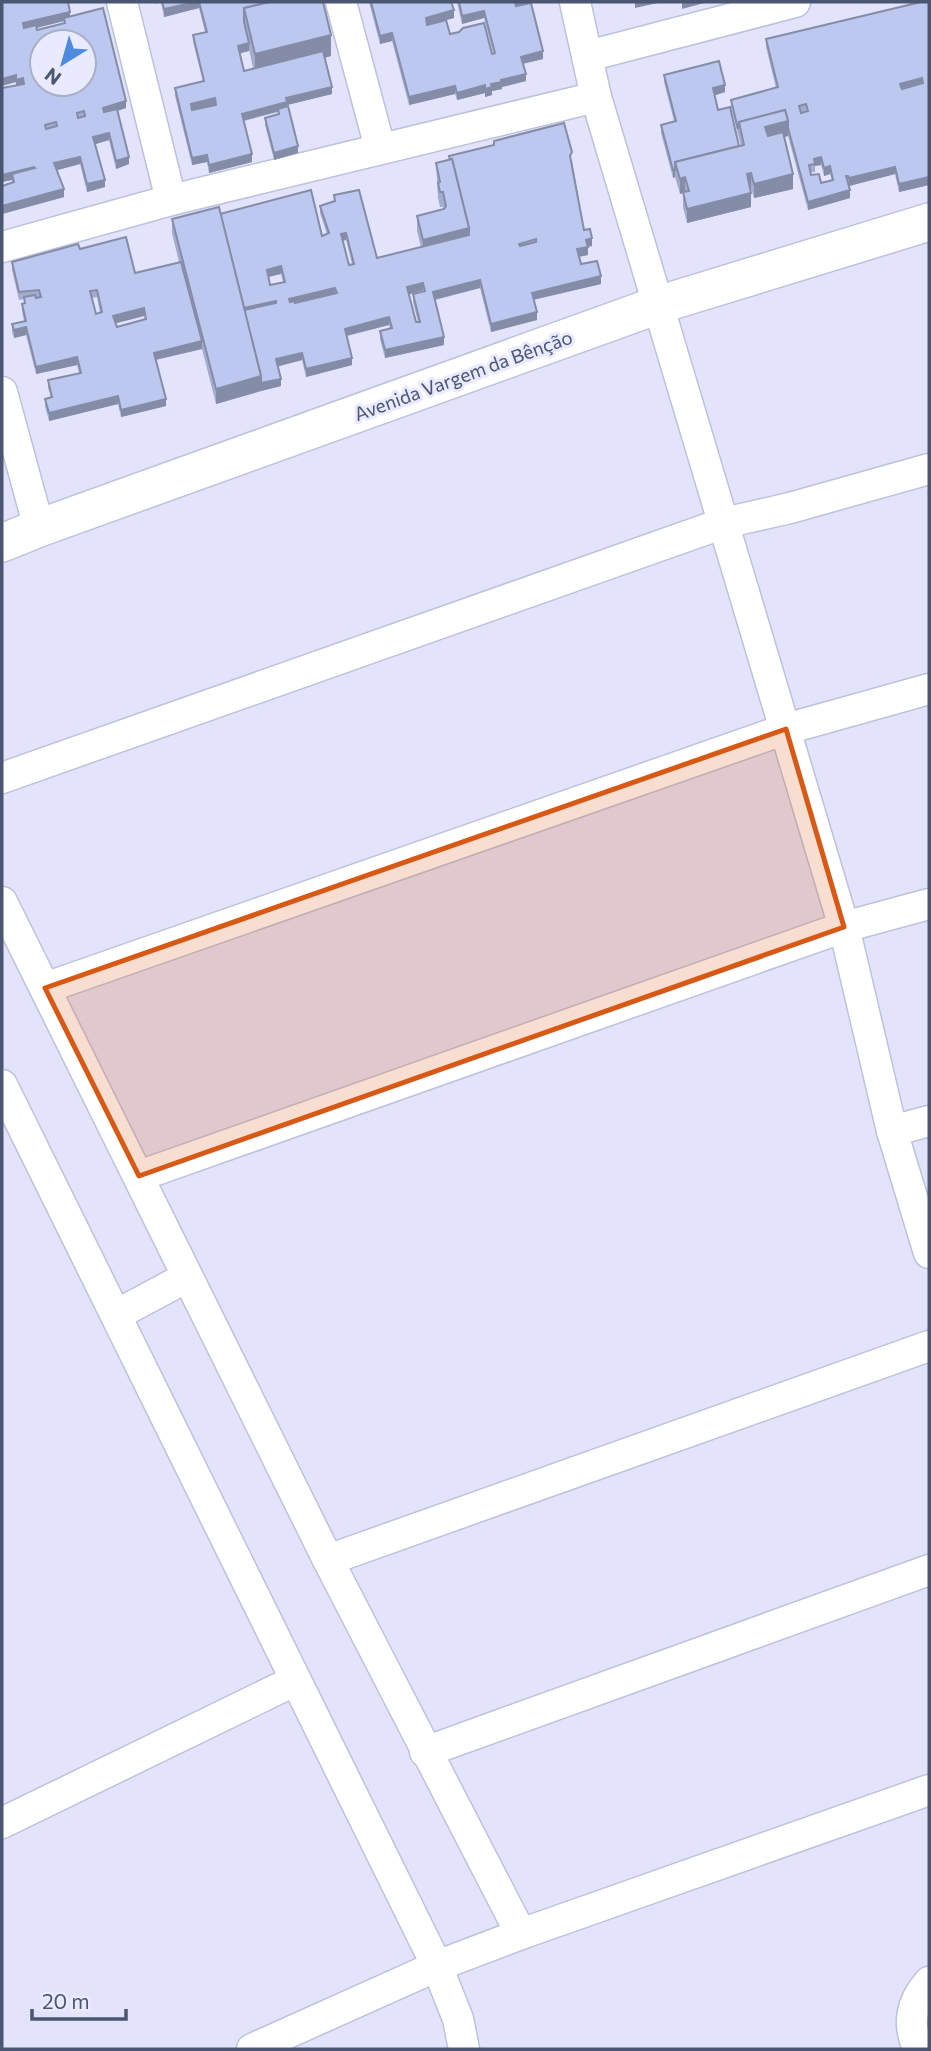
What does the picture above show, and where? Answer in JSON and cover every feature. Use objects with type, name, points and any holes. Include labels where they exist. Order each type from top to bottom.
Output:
[{"type":"street","points":[[122,2],[171,200]]},
{"type":"street","points":[[341,2],[380,148]]},
{"type":"street","points":[[575,2],[596,97],[844,927],[892,1131],[929,1253]]},
{"type":"street","points":[[588,56],[794,2]]},
{"type":"street","points":[[2,247],[171,200],[596,97]]},
{"type":"street","name":"Avenida Vargem da Bênção","points":[[2,544],[39,528],[658,304],[929,222]]},
{"type":"street","points":[[2,393],[39,528]]},
{"type":"street","points":[[2,778],[724,523],[790,508],[929,469]]},
{"type":"street","points":[[45,988],[786,729],[929,688]]},
{"type":"street","points":[[2,902],[328,1560],[521,1934]]},
{"type":"street","points":[[139,1176],[844,927],[929,904]]},
{"type":"street","points":[[2,1085],[437,1966],[458,2019],[464,2049]]},
{"type":"street","points":[[892,1131],[929,1121]]},
{"type":"street","points":[[116,1315],[187,1277]]},
{"type":"street","points":[[328,1560],[929,1346]]},
{"type":"street","points":[[425,1752],[929,1570]]},
{"type":"street","points":[[2,1823],[294,1681]]},
{"type":"street","points":[[252,2049],[437,1966],[929,1790]]},
{"type":"street","points":[[918,2049],[911,2014],[914,2003],[929,1982]]},
{"type":"highlighted area","points":[[786,729],[844,927],[139,1176],[45,988]]},
{"type":"building","points":[[2,2],[68,2],[70,12],[23,23],[24,28],[36,25],[37,28],[28,28],[28,98],[98,98],[98,28],[45,28],[65,23],[64,18],[103,8],[126,101],[103,108],[104,112],[117,109],[129,157],[116,161],[109,133],[93,137],[105,180],[87,184],[80,157],[54,163],[64,189],[2,206],[2,186],[14,182],[12,174],[35,168],[2,175],[2,88],[24,84],[23,78],[16,80],[16,75],[2,79]],"holes":[[[84,111],[85,116],[78,118],[77,113]],[[56,122],[57,126],[46,129],[45,125]]]},
{"type":"building","points":[[162,2],[196,2],[164,9]]},
{"type":"building","points":[[199,2],[270,2],[244,8],[249,43],[238,46],[244,71],[323,51],[332,87],[286,98],[287,102],[242,114],[252,154],[209,165],[207,155],[192,158],[175,88],[204,81],[193,35],[207,32]],"holes":[[[215,98],[216,105],[192,110],[191,104]]]},
{"type":"building","points":[[270,2],[323,2],[331,35],[255,54],[244,8]]},
{"type":"building","points":[[371,2],[451,2],[454,10],[426,18],[427,25],[446,20],[450,34],[484,23],[492,54],[495,53],[484,11],[462,16],[459,2],[520,2],[515,3],[516,6],[531,3],[543,51],[521,57],[526,74],[501,80],[502,82],[491,84],[492,87],[485,89],[485,85],[457,93],[455,86],[409,97],[392,33],[380,36]]},
{"type":"building","points":[[929,2],[929,177],[899,184],[895,167],[849,178],[846,176],[850,190],[808,202],[785,110],[739,122],[738,129],[731,100],[778,87],[766,39]],"holes":[[[922,78],[923,83],[902,89],[900,84]],[[806,104],[808,111],[801,113],[799,106]],[[821,157],[824,168],[830,166],[833,180],[821,183],[819,174],[811,175],[809,165],[815,164],[814,159]]]},
{"type":"building","points":[[719,61],[725,85],[713,88],[718,110],[730,107],[739,146],[675,162],[673,170],[661,125],[676,121],[664,75]]},
{"type":"building","points":[[288,106],[298,146],[274,153],[265,118],[279,114],[278,109]]},
{"type":"building","points":[[785,110],[788,121],[765,127],[768,136],[783,132],[793,174],[754,184],[751,173],[747,174],[751,193],[687,209],[683,192],[689,191],[685,177],[680,179],[675,162],[744,145],[739,122]]},
{"type":"building","points":[[564,123],[572,152],[570,156],[584,230],[590,229],[592,238],[586,240],[588,247],[577,249],[581,264],[597,261],[601,276],[532,293],[537,312],[491,324],[480,280],[433,292],[444,337],[385,350],[380,331],[392,328],[389,317],[345,329],[352,358],[306,369],[302,353],[276,359],[281,379],[261,383],[244,310],[276,301],[244,308],[220,214],[311,190],[322,236],[329,233],[320,206],[335,201],[334,195],[359,190],[377,258],[469,235],[452,159],[450,160],[449,156],[494,145],[494,141]],"holes":[[[346,233],[354,264],[349,265],[341,234]],[[536,239],[536,242],[520,246],[519,244]],[[281,266],[285,282],[270,285],[267,270]],[[423,283],[425,291],[413,294],[420,322],[416,322],[407,287]],[[335,288],[337,293],[290,302],[289,299]]]},
{"type":"building","points":[[452,159],[469,228],[423,240],[417,216],[444,209],[446,206],[443,192],[440,192],[436,163]]},
{"type":"building","points":[[219,207],[261,376],[216,389],[172,219]]},
{"type":"building","points":[[126,237],[135,273],[181,262],[202,341],[154,353],[166,399],[121,410],[118,396],[49,413],[45,399],[52,397],[48,380],[81,373],[77,357],[36,367],[26,327],[14,330],[12,324],[26,321],[22,304],[25,303],[24,297],[41,297],[39,290],[19,292],[12,262],[78,244],[80,249]],"holes":[[[97,290],[102,312],[96,314],[90,291]],[[144,308],[146,319],[117,327],[113,316]]]}]
